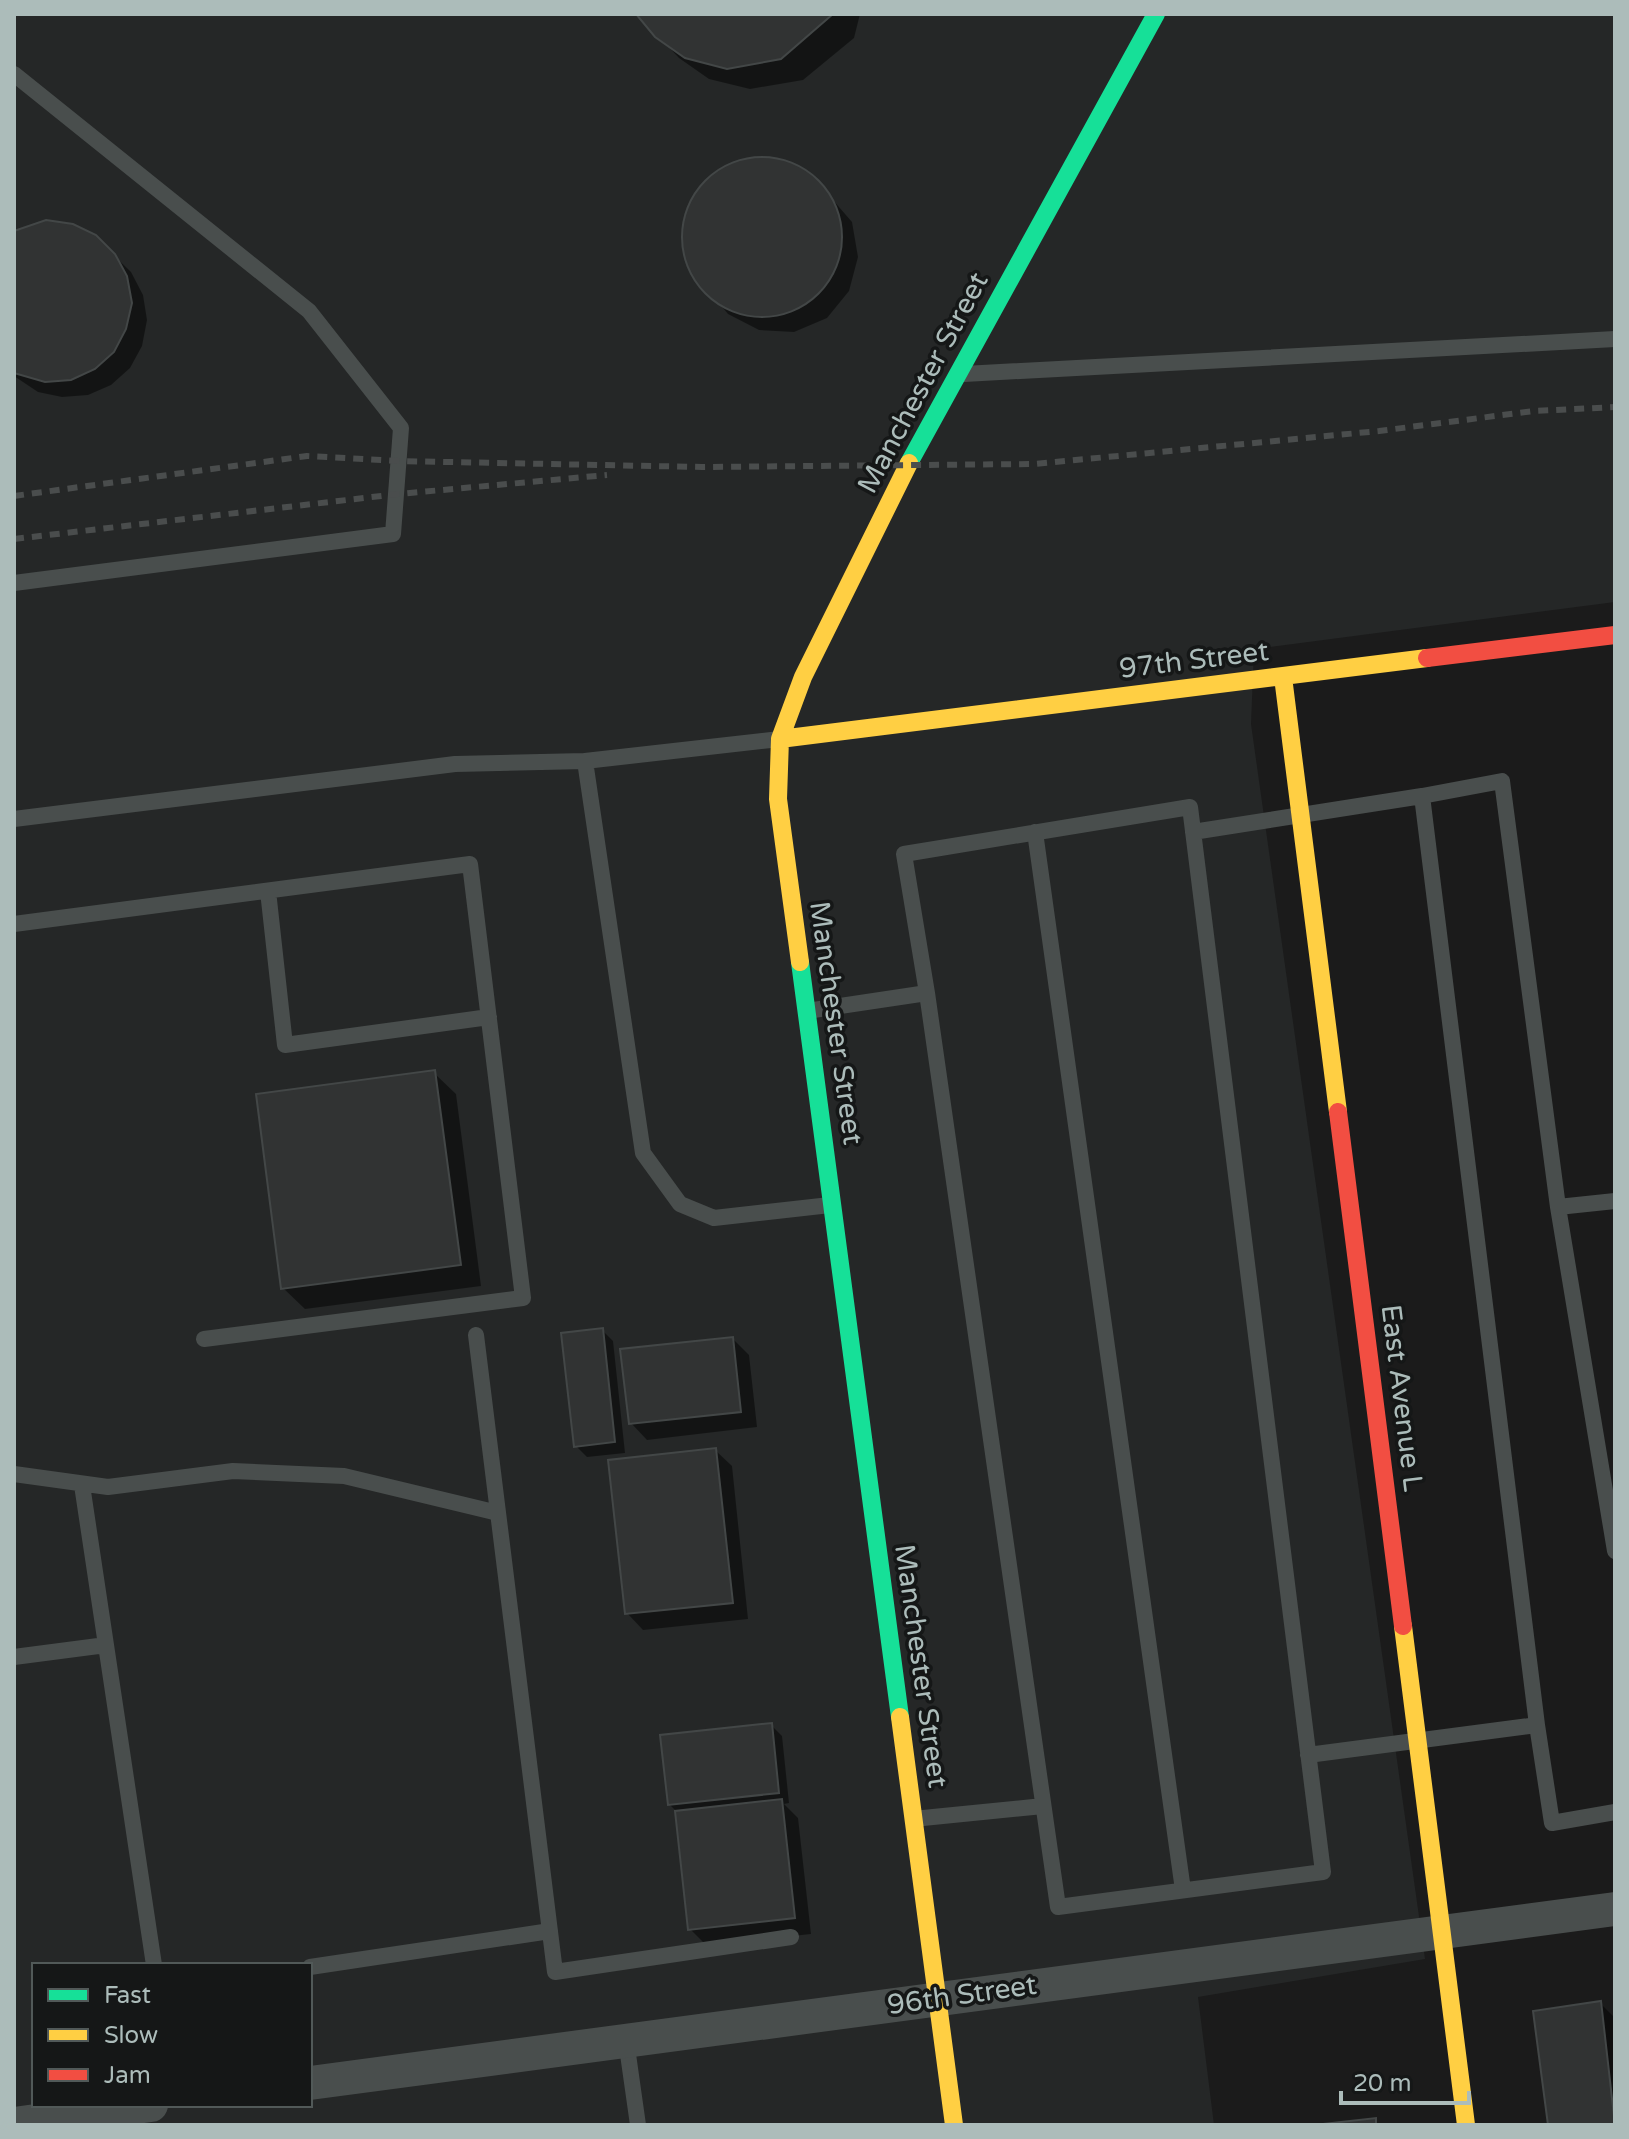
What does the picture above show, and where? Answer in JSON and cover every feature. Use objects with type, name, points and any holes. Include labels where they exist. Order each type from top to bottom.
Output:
[{"type":"street","name":"Manchester Street","points":[[954,2125],[778,799],[780,739],[803,677],[908,465],[1156,14]]},
{"type":"street","name":"97th Street","points":[[780,739],[1615,635]]},
{"type":"street","name":"East Avenue L","points":[[1283,677],[1466,2125]]},
{"type":"street","name":"96th Street","points":[[312,2083],[1615,1909]]},
{"type":"street","points":[[14,2124],[109,2118],[145,2107]]},
{"type":"lane","points":[[14,74],[309,311],[401,428],[393,534],[14,583]]},
{"type":"lane","points":[[959,375],[1615,339]]},
{"type":"lane","points":[[14,819],[455,764],[585,761],[780,739]]},
{"type":"lane","points":[[585,761],[643,1153],[680,1204],[714,1218],[832,1205]]},
{"type":"lane","points":[[1193,832],[1502,781],[1558,1207],[1615,1551]]},
{"type":"lane","points":[[1422,796],[1537,1725],[1552,1823],[1615,1812]]},
{"type":"lane","points":[[1190,807],[1193,832],[1323,1872],[1058,1907],[927,993],[904,854],[1190,807]]},
{"type":"lane","points":[[1035,832],[1183,1890]]},
{"type":"lane","points":[[14,924],[470,864],[523,1298],[204,1339]]},
{"type":"lane","points":[[268,891],[285,1045],[489,1017]]},
{"type":"lane","points":[[806,1012],[927,993]]},
{"type":"lane","points":[[1558,1207],[1615,1201]]},
{"type":"lane","points":[[476,1335],[555,1972],[791,1937]]},
{"type":"lane","points":[[14,1474],[108,1487],[233,1471],[344,1476],[498,1513]]},
{"type":"lane","points":[[82,1485],[154,1963]]},
{"type":"lane","points":[[14,1657],[106,1645]]},
{"type":"lane","points":[[1308,1755],[1537,1725]]},
{"type":"lane","points":[[913,1819],[1043,1806]]},
{"type":"lane","points":[[312,1967],[550,1931]]},
{"type":"lane","points":[[626,2040],[638,2125]]},
{"type":"shaded area","points":[[14,14],[1615,14],[1615,602],[1254,649],[1251,724],[1425,1959],[1198,1997],[1214,2125],[14,2125]]},
{"type":"building","points":[[636,14],[833,14],[781,59],[727,69],[685,58],[655,37]]},
{"type":"building","points":[[762,157],[793,163],[818,181],[836,206],[842,237],[836,268],[818,293],[793,311],[762,317],[731,311],[706,293],[688,268],[682,237],[688,206],[706,181],[731,163]]},
{"type":"building","points":[[46,220],[73,224],[96,235],[115,254],[127,276],[132,303],[126,329],[114,352],[95,369],[71,380],[45,382],[14,373],[14,231]]},
{"type":"building","points":[[435,1070],[461,1265],[281,1289],[256,1094]]},
{"type":"building","points":[[603,1328],[615,1442],[574,1447],[561,1333]]},
{"type":"building","points":[[733,1337],[741,1412],[629,1424],[620,1349]]},
{"type":"building","points":[[716,1448],[733,1603],[625,1614],[608,1460]]},
{"type":"building","points":[[772,1723],[779,1793],[668,1805],[660,1735]]},
{"type":"building","points":[[782,1799],[795,1918],[688,1930],[675,1811]]},
{"type":"building","points":[[1601,2001],[1615,2125],[1548,2125],[1533,2011]]},
{"type":"building","points":[[1376,2118],[1376,2125],[1314,2125]]},
{"type":"railway","points":[[14,496],[307,456],[398,461],[702,467],[1034,464],[1379,431],[1534,411],[1615,407]]},
{"type":"railway","points":[[14,539],[398,494],[607,475]]},
{"type":"traffic: fast","points":[[909,463],[1156,14]]},
{"type":"traffic: fast","points":[[800,962],[900,1717]]},
{"type":"traffic: slow","points":[[800,962],[778,799],[780,739],[803,677],[909,463]]},
{"type":"traffic: slow","points":[[780,739],[1427,658]]},
{"type":"traffic: slow","points":[[1283,677],[1338,1112]]},
{"type":"traffic: slow","points":[[1403,1626],[1466,2125]]},
{"type":"traffic: slow","points":[[900,1717],[954,2125]]},
{"type":"traffic: jam","points":[[1427,658],[1615,635]]},
{"type":"traffic: jam","points":[[1338,1112],[1403,1626]]}]
